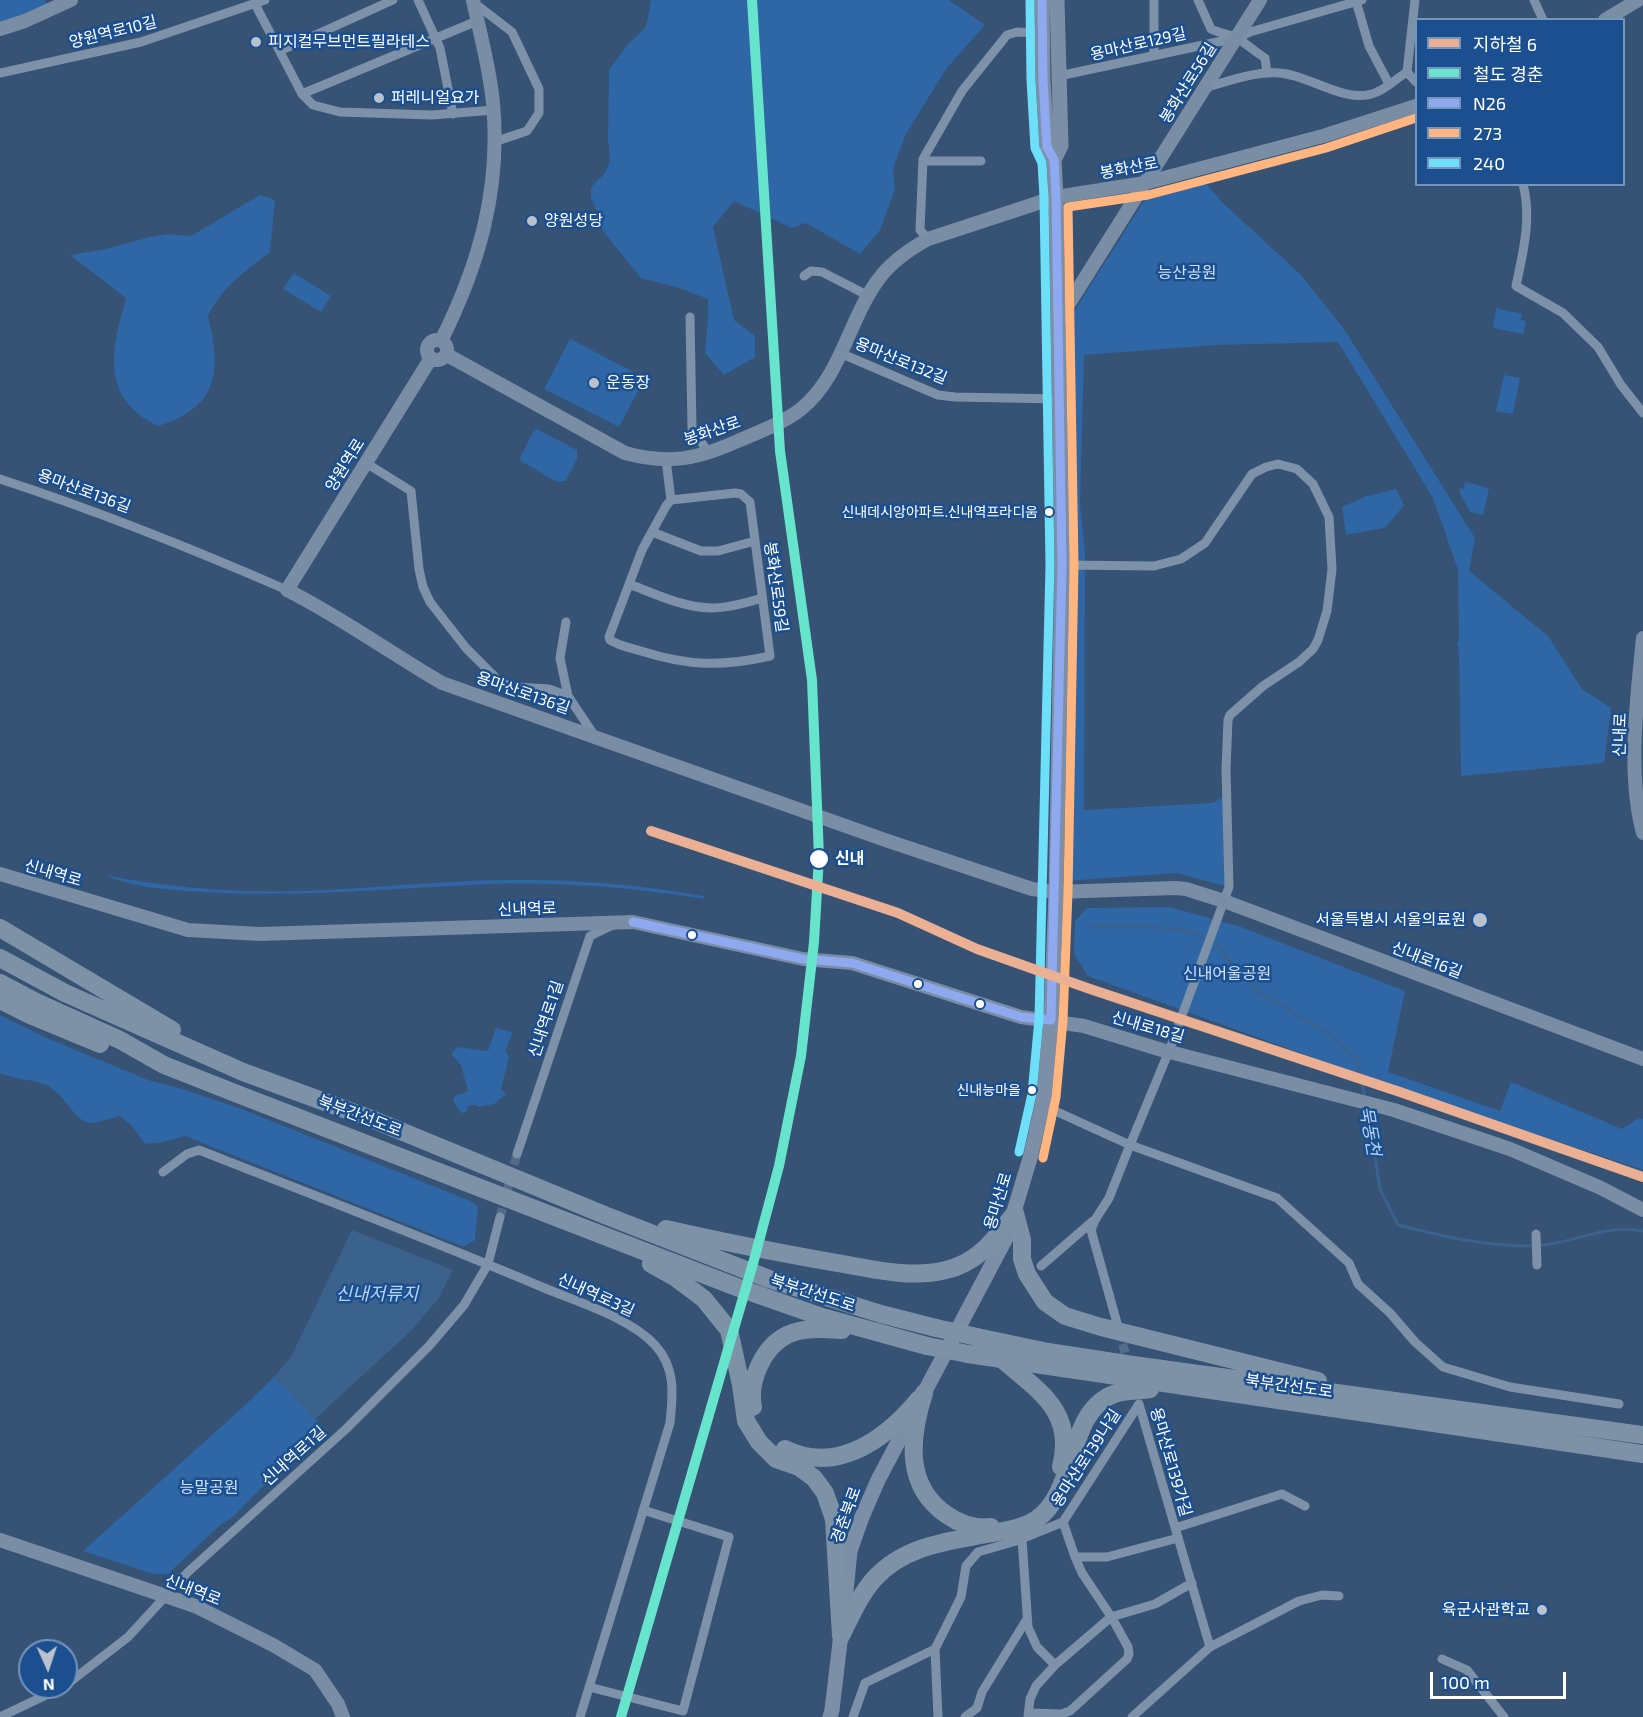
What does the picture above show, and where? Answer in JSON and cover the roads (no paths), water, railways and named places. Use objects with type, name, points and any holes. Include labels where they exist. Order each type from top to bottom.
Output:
[{"type":"highway","points":[[0,928],[243,1072]]},
{"type":"highway","name":"북부간선도로","points":[[2,959],[65,993],[243,1072],[374,1120],[607,1216],[769,1279],[871,1311],[936,1328],[1048,1352],[1643,1435]]},
{"type":"highway","name":"북부간선도로","points":[[0,983],[120,1040],[164,1065],[606,1238],[822,1317],[927,1346],[1004,1361],[1643,1454]]},
{"type":"highway","points":[[0,1000],[114,1050],[164,1065]]},
{"type":"highway","points":[[607,1216],[742,1247],[905,1275],[947,1270],[970,1259],[989,1247],[1015,1213]]},
{"type":"highway","points":[[1015,1213],[1022,1240],[1022,1259],[1027,1274],[1045,1302],[1065,1316],[1390,1400]]},
{"type":"highway","points":[[606,1238],[676,1278],[704,1299],[729,1330],[746,1420],[750,1428],[759,1442],[776,1459],[799,1467],[814,1478],[825,1493],[834,1519],[841,1636]]},
{"type":"highway","points":[[875,1332],[816,1329],[787,1335],[778,1341],[766,1354],[755,1373],[752,1401],[760,1426],[778,1444],[789,1451],[808,1457],[840,1456],[867,1446],[886,1432],[909,1411],[924,1393]]},
{"type":"highway","points":[[924,1393],[916,1417],[913,1441],[915,1462],[925,1494],[944,1513],[969,1526],[993,1527],[1016,1522],[1038,1507],[1051,1489],[1063,1460],[1064,1438],[1056,1411],[1049,1400],[1004,1361]]},
{"type":"highway","points":[[841,1636],[873,1580],[892,1563],[926,1546],[1016,1528],[1045,1513],[1062,1485],[1084,1422],[1099,1403],[1113,1395],[1127,1391],[1176,1386]]},
{"type":"main road","name":"용마산로","points":[[951,1342],[1006,1238],[1015,1213],[1042,1105],[1051,1020],[1056,892],[1062,565],[1056,197],[1054,160],[1047,147],[1042,0]]},
{"type":"main road","name":"용마산로","points":[[1054,160],[1061,146],[1057,0]]},
{"type":"main road","name":"경춘북로","points":[[830,1717],[850,1551],[878,1480],[951,1342]]},
{"type":"street","points":[[0,30],[71,0]]},
{"type":"street","name":"양원역로10길","points":[[0,73],[141,42],[265,0]]},
{"type":"street","points":[[280,51],[393,0]]},
{"type":"street","points":[[418,0],[442,56],[453,114]]},
{"type":"street","points":[[1154,0],[1154,55]]},
{"type":"street","points":[[1198,0],[1211,29],[1236,38],[1264,58],[1267,73]]},
{"type":"street","name":"봉화산로56길","points":[[1058,321],[1260,0]]},
{"type":"street","points":[[1415,0],[1407,72],[1415,81]]},
{"type":"street","points":[[1534,0],[1542,18]]},
{"type":"street","points":[[1608,18],[1638,0]]},
{"type":"street","points":[[441,340],[461,299],[477,256],[494,182],[494,110],[473,1]]},
{"type":"street","points":[[473,1],[512,32],[539,89],[539,113],[527,131],[494,142]]},
{"type":"street","points":[[1359,1],[1369,46],[1389,84]]},
{"type":"street","name":"용마산로129길","points":[[1059,76],[1236,38],[1359,1]]},
{"type":"street","points":[[255,4],[302,94],[313,105],[331,110],[419,115],[494,110]]},
{"type":"street","points":[[302,94],[477,21]]},
{"type":"street","points":[[928,239],[920,230],[923,161],[962,91],[1007,35],[1017,32],[1042,33]]},
{"type":"street","points":[[1207,87],[1267,73],[1294,75],[1350,95],[1359,96],[1379,92],[1407,72]]},
{"type":"street","name":"봉화산로","points":[[447,355],[625,453],[644,458],[675,460],[709,453],[766,428],[801,409],[823,384],[878,279],[893,264],[928,239],[1056,197],[1145,183],[1323,136],[1415,106]]},
{"type":"street","points":[[923,161],[981,161]]},
{"type":"street","points":[[1523,186],[1527,201],[1526,239],[1516,286],[1563,313],[1598,347],[1621,386],[1643,412]]},
{"type":"street","points":[[804,276],[811,271],[822,272],[869,296]]},
{"type":"street","points":[[690,317],[692,429],[709,453]]},
{"type":"street","points":[[441,340],[446,345],[447,355],[441,359],[431,358],[427,353],[427,346],[431,341],[441,340]]},
{"type":"street","name":"용마산로132길","points":[[840,353],[938,394],[963,398],[1059,399]]},
{"type":"street","name":"양원역로","points":[[287,590],[431,358]]},
{"type":"street","points":[[666,460],[671,500]]},
{"type":"street","points":[[366,463],[411,491],[423,587],[430,602],[466,648],[501,683],[517,687],[549,689],[568,696]]},
{"type":"street","points":[[1062,565],[1154,566],[1181,559],[1205,543],[1252,474],[1266,467],[1282,464],[1297,469],[1313,484],[1329,518],[1332,569],[1327,611],[1318,640],[1299,662],[1263,686],[1230,715],[1228,720],[1226,769],[1228,887],[1169,1051],[1109,1198],[1091,1230],[1117,1323]]},
{"type":"street","name":"용마산로136길","points":[[0,479],[72,502],[173,541],[287,590],[322,608],[442,683],[1004,880],[1037,891],[1056,892]]},
{"type":"street","name":"봉화산로59길","points":[[735,493],[741,494],[750,502],[770,656],[698,664],[675,661],[610,640],[609,636],[642,549],[671,500],[735,493]]},
{"type":"street","points":[[652,532],[701,551],[718,550],[755,541]]},
{"type":"street","points":[[629,584],[688,605],[711,608],[732,606],[762,598]]},
{"type":"street","points":[[566,622],[561,658],[568,696],[594,735]]},
{"type":"street","name":"신내로","points":[[1643,638],[1638,695],[1635,786],[1643,833]]},
{"type":"street","name":"신내역로","points":[[0,874],[200,932],[294,934],[633,922],[803,959],[852,963],[1021,1017],[1051,1020]]},
{"type":"street","name":"신내로16길","points":[[1056,892],[1164,888],[1186,890],[1224,901],[1643,1059]]},
{"type":"street","name":"신내역로1길","points":[[517,1154],[590,936],[609,926],[633,922]]},
{"type":"street","name":"신내로18길","points":[[1051,1020],[1084,1026],[1169,1051],[1394,1110],[1510,1149],[1601,1188],[1643,1210]]},
{"type":"street","points":[[1612,1047],[1643,1050]]},
{"type":"street","points":[[1042,1105],[1130,1146],[1277,1197],[1349,1263],[1358,1284],[1390,1313],[1415,1342],[1443,1368],[1510,1387],[1618,1404]]},
{"type":"street","name":"신내역로3길","points":[[162,1172],[187,1154],[199,1149],[488,1264],[614,1318],[640,1332],[656,1346],[671,1370],[673,1390],[670,1422],[580,1717]]},
{"type":"street","name":"신내역로1길","points":[[78,1675],[128,1637],[188,1572],[346,1429],[429,1346],[464,1305],[488,1264],[501,1217]]},
{"type":"street","points":[[1041,1266],[1095,1220]]},
{"type":"street","points":[[1536,1234],[1537,1264]]},
{"type":"street","name":"용마산로139나길","points":[[935,1649],[961,1597],[966,1566],[969,1561],[985,1549],[1022,1539],[1063,1522],[1139,1404]]},
{"type":"street","name":"용마산로139가길","points":[[1139,1404],[1210,1647]]},
{"type":"street","name":"용마산로139가길","points":[[1177,1533],[1282,1494],[1305,1506]]},
{"type":"street","points":[[589,1687],[683,1711],[729,1536],[643,1510]]},
{"type":"street","points":[[1063,1522],[1082,1573],[1111,1617],[1128,1647],[1129,1654],[1127,1659],[1070,1711],[1029,1715],[1032,1693],[1055,1665],[1111,1617],[1155,1604],[1191,1583]]},
{"type":"street","points":[[1076,1557],[1107,1557],[1177,1533]]},
{"type":"street","points":[[1022,1539],[1027,1619],[1035,1644],[1055,1665]]},
{"type":"street","name":"신내역로","points":[[0,1540],[195,1606],[273,1645],[315,1670],[338,1704],[343,1717]]},
{"type":"street","points":[[1132,1717],[1210,1647],[1299,1601],[1322,1595],[1339,1596]]},
{"type":"street","points":[[965,1717],[977,1708],[982,1692],[1027,1619]]},
{"type":"street","points":[[853,1717],[865,1683],[935,1649],[938,1717]]},
{"type":"street","points":[[1442,1659],[1467,1670],[1504,1717]]},
{"type":"street","name":"신내역로1길","points":[[0,1717],[37,1699]]},
{"type":"water","name":"신내저류지","points":[[352,1230],[453,1270],[438,1299],[412,1330],[315,1419],[274,1377],[291,1357]]},
{"type":"waterway","name":"묵동천","points":[[1091,926],[1145,926],[1190,931],[1218,945],[1256,990],[1331,1035],[1357,1060],[1365,1098]]},
{"type":"waterway","name":"묵동천","points":[[1367,1107],[1380,1189],[1398,1225],[1465,1240],[1517,1246],[1548,1245],[1615,1230],[1643,1231]]},
{"type":"tunnel","points":[[500,1217],[517,1154]]},
{"type":"tunnel","points":[[1119,1331],[1129,1367]]},
{"type":"metro line","name":"6","points":[[651,831],[898,913],[977,949],[1090,989],[1400,1092],[1643,1177]]},
{"type":"rail line","name":"경춘","points":[[621,1717],[754,1260],[779,1166],[801,1056],[814,942],[819,857],[812,680],[780,451],[752,0]]},
{"type":"place","name":"피지컬무브먼트필라테스","points":[[256,42]]},
{"type":"place","name":"퍼레니얼요가","points":[[379,98]]},
{"type":"place","name":"양원성당","points":[[532,221]]},
{"type":"place","name":"운동장","points":[[594,383]]},
{"type":"place","name":"신내데시앙아파트.신내역프라디움","points":[[1049,512]]},
{"type":"place","name":"신내","points":[[819,859]]},
{"type":"place","name":"서울특별시 서울의료원","points":[[1480,920]]},
{"type":"place","name":"신내능마을","points":[[1032,1090]]},
{"type":"place","name":"육군사관학교","points":[[1542,1610]]},
{"type":"park label","name":"능산공원","points":[[1187,273]]},
{"type":"park label","name":"신내어울공원","points":[[1227,974]]},
{"type":"park label","name":"능말공원","points":[[209,1488]]}]
